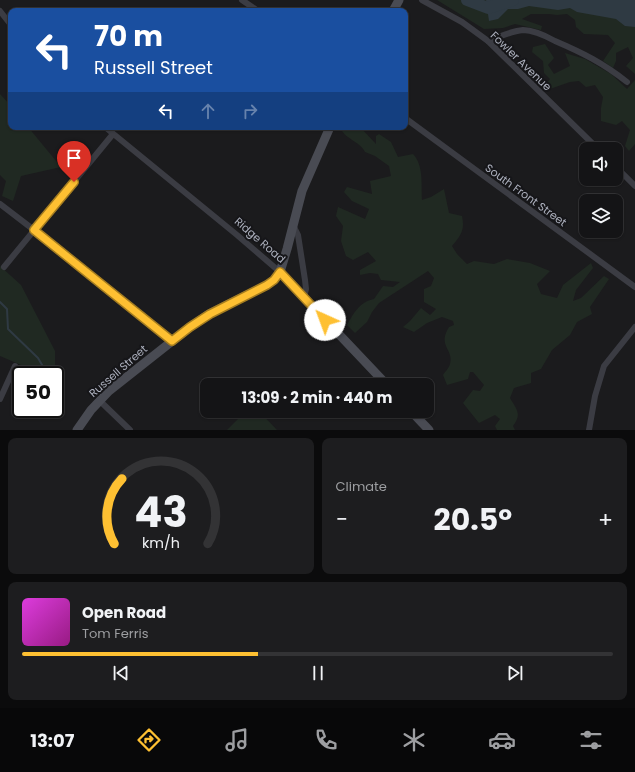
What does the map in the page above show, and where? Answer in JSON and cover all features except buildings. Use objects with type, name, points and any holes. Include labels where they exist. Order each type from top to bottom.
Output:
[{"type":"main road","name":"Russell Street","points":[[77,430],[82,421],[109,391],[190,327],[210,314],[274,280],[280,272],[302,191],[329,130]]},
{"type":"main road","name":"Ridge Road","points":[[280,272],[380,378]]},
{"type":"main road","points":[[418,418],[429,430]]},
{"type":"street","points":[[242,0],[254,8]]},
{"type":"street","name":"Fowler Avenue","points":[[422,0],[462,22],[488,41],[591,142]]},
{"type":"street","points":[[0,11],[8,21]]},
{"type":"street","points":[[488,41],[510,33],[524,30],[540,34],[588,56],[610,69],[627,82]]},
{"type":"street","name":"South Front Street","points":[[408,120],[635,287]]},
{"type":"street","name":"Ridge Road","points":[[108,130],[280,272]]},
{"type":"street","points":[[4,267],[113,134]]},
{"type":"street","points":[[623,174],[635,186]]},
{"type":"street","points":[[0,204],[172,341]]},
{"type":"street","points":[[292,225],[298,236],[306,285],[304,297]]},
{"type":"street","points":[[589,430],[595,396],[604,366],[635,327]]},
{"type":"street","points":[[0,399],[12,373]]},
{"type":"street","points":[[100,401],[130,430]]},
{"type":"shaded area","points":[[437,0],[635,0],[635,74],[626,66],[633,58],[628,47],[616,53],[616,61],[613,68],[603,61],[615,43],[608,35],[584,34],[576,27],[575,20],[567,14],[531,14],[522,19],[542,26],[541,30],[515,24],[503,28],[484,29]]},
{"type":"shaded area","points":[[486,0],[635,0],[635,27],[625,26],[616,19],[577,12],[570,8],[558,10],[529,6],[518,9],[508,9],[498,19],[489,21]]},
{"type":"shaded area","points":[[545,44],[554,58],[548,65],[554,74],[570,66],[565,53],[585,59],[611,74],[627,89],[635,80],[635,144],[629,151],[625,146],[630,130],[622,121],[616,125],[601,121],[603,97],[595,85],[586,87],[579,81],[570,82],[547,90],[545,86],[550,79],[544,73],[543,61],[532,52],[533,47]]},
{"type":"shaded area","points":[[0,94],[8,103],[8,130],[30,130],[61,167],[21,176],[13,201],[2,196],[6,181],[0,175]]},
{"type":"shaded area","points":[[363,130],[376,144],[376,136],[379,134],[391,142],[398,157],[413,154],[419,164],[422,182],[422,200],[431,197],[444,189],[449,213],[462,216],[462,232],[452,246],[457,254],[467,264],[474,261],[494,264],[507,259],[530,263],[550,271],[537,284],[541,294],[557,298],[563,285],[591,263],[593,268],[576,290],[573,301],[581,298],[604,276],[609,279],[590,307],[592,314],[577,322],[570,335],[552,350],[541,369],[531,373],[531,383],[514,388],[510,398],[518,412],[516,422],[513,426],[515,430],[497,430],[495,426],[500,419],[495,415],[479,423],[463,403],[473,390],[480,391],[484,385],[473,372],[470,372],[468,379],[447,385],[443,375],[448,368],[451,359],[445,339],[449,327],[454,325],[453,321],[442,317],[427,323],[414,332],[403,327],[421,308],[430,315],[436,309],[424,302],[424,289],[431,286],[434,278],[428,271],[379,303],[367,322],[355,333],[347,325],[361,305],[374,299],[383,286],[393,287],[400,282],[381,280],[378,274],[370,273],[360,275],[360,270],[376,261],[368,252],[353,260],[346,256],[341,241],[343,226],[336,216],[338,207],[365,219],[369,209],[352,201],[344,192],[347,187],[372,194],[370,181],[391,176],[389,166],[375,156],[365,152],[360,145],[342,131]]},
{"type":"shaded area","points":[[0,266],[21,285],[55,351],[55,366],[22,366],[0,356]]},
{"type":"shaded area","points":[[239,418],[266,418],[277,430],[227,430]]},
{"type":"waterway","points":[[467,0],[488,8],[513,0]]},
{"type":"waterway","points":[[0,302],[7,309],[8,329],[38,358],[43,366]]},
{"type":"route","points":[[74,182],[34,230],[172,341],[210,314],[267,285],[274,280],[280,272],[325,320]]}]
